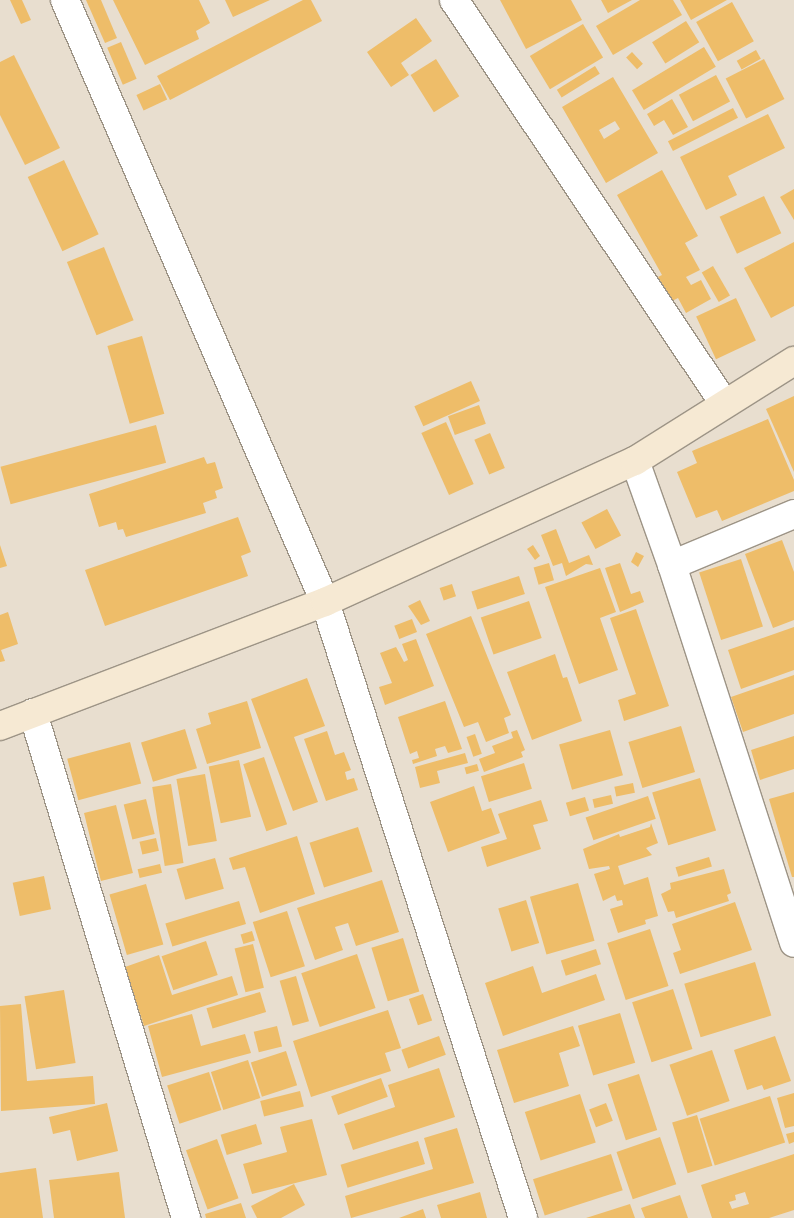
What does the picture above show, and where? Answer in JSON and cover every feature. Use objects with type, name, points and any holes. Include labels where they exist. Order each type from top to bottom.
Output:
[{"type":"street","points":[[65,0],[325,602],[523,1218]]},
{"type":"street","points":[[454,0],[724,404]]},
{"type":"street","points":[[0,726],[325,602],[635,461],[794,361]]},
{"type":"street","points":[[635,461],[672,565],[794,943]]},
{"type":"street","points":[[672,565],[794,514]]},
{"type":"street","points":[[33,713],[186,1218]]},
{"type":"building","points":[[10,0],[22,0],[31,20],[21,24]]},
{"type":"building","points":[[86,0],[101,0],[117,38],[105,43]]},
{"type":"building","points":[[113,0],[199,0],[210,23],[196,31],[199,39],[145,65]]},
{"type":"building","points":[[225,0],[270,0],[233,17]]},
{"type":"building","points":[[303,0],[311,0],[322,21],[170,100],[157,76]]},
{"type":"building","points":[[500,0],[571,0],[582,20],[526,49]]},
{"type":"building","points":[[601,0],[632,0],[608,13]]},
{"type":"building","points":[[640,0],[673,0],[682,15],[613,55],[596,26]]},
{"type":"building","points":[[680,0],[727,0],[691,20]]},
{"type":"building","points":[[732,2],[754,41],[718,61],[696,22]]},
{"type":"building","points":[[416,18],[432,41],[401,63],[409,75],[391,87],[367,52]]},
{"type":"building","points":[[686,21],[699,42],[665,63],[652,42]]},
{"type":"building","points":[[583,24],[603,57],[550,89],[530,56]]},
{"type":"building","points":[[121,42],[137,79],[123,85],[107,48]]},
{"type":"building","points":[[704,47],[716,67],[644,110],[632,90]]},
{"type":"building","points":[[756,50],[761,59],[742,69],[737,61]]},
{"type":"building","points":[[632,52],[643,64],[637,69],[626,57]]},
{"type":"building","points":[[14,55],[60,148],[25,165],[0,115],[0,62]]},
{"type":"building","points":[[436,59],[459,96],[434,112],[411,75]]},
{"type":"building","points":[[764,59],[784,99],[746,119],[726,79]]},
{"type":"building","points":[[595,66],[600,74],[562,97],[557,90]]},
{"type":"building","points":[[716,75],[730,101],[693,121],[679,95]]},
{"type":"building","points":[[613,77],[658,153],[606,183],[562,107]],"holes":[[[615,121],[620,129],[604,139],[599,130]]]},
{"type":"building","points":[[160,84],[167,99],[144,110],[136,95]]},
{"type":"building","points":[[672,99],[688,127],[673,135],[664,120],[654,126],[647,114]]},
{"type":"building","points":[[733,108],[738,118],[673,151],[668,141]]},
{"type":"building","points":[[768,114],[785,148],[728,176],[737,195],[706,210],[680,157]]},
{"type":"building","points":[[64,160],[99,234],[62,251],[28,177]]},
{"type":"building","points":[[662,170],[698,236],[685,243],[700,270],[686,277],[691,285],[701,280],[711,299],[686,313],[678,298],[672,301],[658,277],[662,275],[617,195]]},
{"type":"building","points":[[794,189],[794,220],[780,197]]},
{"type":"building","points":[[764,196],[781,233],[737,254],[720,217]]},
{"type":"building","points":[[794,242],[794,306],[771,318],[744,268]]},
{"type":"building","points":[[104,247],[134,320],[97,335],[67,262]]},
{"type":"building","points":[[713,266],[730,295],[719,302],[702,272]]},
{"type":"building","points":[[736,298],[756,341],[716,359],[696,317]]},
{"type":"building","points":[[142,336],[164,414],[130,424],[107,346]]},
{"type":"building","points":[[471,381],[480,401],[423,426],[414,406]]},
{"type":"building","points":[[794,396],[794,472],[766,409]]},
{"type":"building","points":[[479,405],[486,424],[455,435],[448,416]]},
{"type":"building","points":[[768,419],[794,480],[794,491],[722,521],[717,510],[696,518],[677,472],[697,463],[692,451]]},
{"type":"building","points":[[446,422],[474,484],[449,495],[421,433]]},
{"type":"building","points":[[156,425],[166,463],[11,504],[0,467]]},
{"type":"building","points":[[490,433],[505,468],[489,475],[474,440]]},
{"type":"building","points":[[204,457],[207,464],[215,462],[223,488],[215,491],[217,498],[203,503],[206,513],[126,537],[123,529],[118,530],[116,522],[99,527],[89,494]]},
{"type":"building","points":[[607,509],[621,535],[595,549],[581,523]]},
{"type":"building","points":[[238,517],[251,552],[241,556],[248,576],[105,626],[85,570]]},
{"type":"building","points":[[556,529],[569,563],[589,555],[593,565],[586,564],[566,576],[562,563],[553,566],[541,535]]},
{"type":"building","points":[[782,540],[794,572],[794,620],[773,628],[745,554]]},
{"type":"building","points":[[0,545],[7,566],[0,568]]},
{"type":"building","points":[[533,545],[540,556],[535,560],[527,549]]},
{"type":"building","points":[[636,552],[644,556],[638,567],[631,562]]},
{"type":"building","points":[[741,559],[763,627],[721,640],[699,573]]},
{"type":"building","points":[[549,563],[554,580],[539,585],[534,567]]},
{"type":"building","points":[[620,563],[631,594],[640,591],[644,602],[620,612],[605,568]]},
{"type":"building","points":[[600,568],[616,612],[600,618],[618,670],[579,684],[545,587]]},
{"type":"building","points":[[519,576],[525,594],[477,610],[471,591]]},
{"type":"building","points":[[452,584],[456,596],[444,600],[440,588]]},
{"type":"building","points":[[420,600],[430,621],[421,625],[408,606]]},
{"type":"building","points":[[529,601],[542,638],[493,654],[481,618]]},
{"type":"building","points":[[636,609],[669,706],[624,721],[618,700],[636,694],[610,618]]},
{"type":"building","points":[[8,612],[18,644],[1,650],[5,661],[0,662],[0,615]]},
{"type":"building","points":[[471,616],[511,715],[504,718],[509,733],[486,742],[478,722],[464,727],[426,634]]},
{"type":"building","points":[[412,619],[417,632],[399,639],[394,626]]},
{"type":"building","points":[[794,627],[794,670],[741,689],[728,650]]},
{"type":"building","points":[[416,639],[434,686],[385,705],[379,687],[392,683],[380,653],[396,647],[404,662],[408,660],[402,644]]},
{"type":"building","points":[[555,654],[563,678],[567,677],[582,721],[532,740],[507,672]]},
{"type":"building","points":[[794,675],[794,714],[743,732],[731,697]]},
{"type":"building","points":[[307,678],[325,726],[294,737],[318,802],[293,811],[251,699]]},
{"type":"building","points":[[247,701],[261,748],[207,764],[196,729],[211,724],[208,713]]},
{"type":"building","points":[[445,701],[462,749],[448,753],[445,746],[435,749],[437,756],[413,764],[412,760],[419,758],[417,751],[410,754],[398,717]]},
{"type":"building","points":[[681,726],[695,772],[642,788],[628,742]]},
{"type":"building","points":[[185,729],[197,768],[153,782],[141,742]]},
{"type":"building","points":[[517,730],[525,750],[521,752],[523,757],[484,772],[479,759],[495,753],[492,746],[513,738],[511,732]]},
{"type":"building","points":[[610,730],[623,775],[572,790],[559,745]]},
{"type":"building","points":[[327,731],[335,755],[344,752],[351,770],[345,772],[347,780],[354,778],[358,790],[326,801],[304,739]]},
{"type":"building","points":[[475,734],[482,754],[473,757],[466,737]]},
{"type":"building","points":[[794,736],[794,769],[760,780],[751,750]]},
{"type":"building","points":[[130,742],[141,784],[78,800],[67,759]]},
{"type":"building","points":[[465,753],[468,763],[437,771],[440,783],[420,788],[415,767]]},
{"type":"building","points":[[264,757],[287,824],[266,831],[243,764]]},
{"type":"building","points":[[239,760],[251,817],[221,823],[209,766]]},
{"type":"building","points":[[524,763],[532,789],[489,802],[481,776]]},
{"type":"building","points":[[477,764],[479,771],[466,774],[465,768]]},
{"type":"building","points":[[205,774],[217,841],[188,846],[176,779]]},
{"type":"building","points":[[700,778],[716,831],[668,845],[652,793]]},
{"type":"building","points":[[633,783],[635,793],[616,796],[614,787]]},
{"type":"building","points":[[171,784],[184,863],[165,866],[152,787]]},
{"type":"building","points":[[474,786],[482,811],[491,808],[500,833],[448,852],[430,802]]},
{"type":"building","points":[[794,792],[794,877],[792,877],[769,799]]},
{"type":"building","points":[[611,795],[613,804],[595,808],[592,799]]},
{"type":"building","points":[[648,796],[656,819],[593,840],[586,817]]},
{"type":"building","points":[[585,797],[589,810],[570,816],[566,803]]},
{"type":"building","points":[[146,799],[155,834],[132,839],[124,805]]},
{"type":"building","points":[[541,800],[548,821],[533,825],[541,849],[487,867],[481,847],[507,839],[498,814]]},
{"type":"building","points":[[116,805],[133,873],[101,881],[84,813]]},
{"type":"building","points":[[651,823],[658,843],[646,848],[652,855],[618,866],[624,885],[648,877],[658,916],[645,920],[646,924],[618,933],[610,909],[623,905],[622,900],[617,901],[615,895],[603,901],[594,874],[610,869],[609,866],[589,869],[583,849],[619,834],[620,837],[650,827]]},
{"type":"building","points":[[358,827],[373,872],[324,887],[309,843]]},
{"type":"building","points":[[297,836],[315,894],[260,913],[245,867],[233,870],[229,858]]},
{"type":"building","points":[[156,838],[159,851],[142,854],[139,842]]},
{"type":"building","points":[[709,857],[712,867],[678,877],[676,867]]},
{"type":"building","points":[[215,858],[224,889],[185,900],[177,869]]},
{"type":"building","points":[[160,864],[162,873],[140,878],[138,869]]},
{"type":"building","points":[[724,869],[731,893],[727,895],[729,901],[676,918],[674,911],[668,912],[661,894],[671,889],[670,883]]},
{"type":"building","points":[[44,876],[51,909],[20,916],[13,883]]},
{"type":"building","points":[[382,880],[399,932],[356,946],[348,923],[335,927],[343,950],[315,960],[297,908]]},
{"type":"building","points":[[578,883],[595,941],[546,954],[530,897]]},
{"type":"building","points":[[146,884],[163,945],[127,955],[109,894]]},
{"type":"building","points":[[526,900],[539,943],[511,952],[498,908]]},
{"type":"building","points":[[239,901],[246,924],[172,946],[165,924]]},
{"type":"building","points":[[735,902],[752,950],[680,974],[673,953],[681,950],[672,924]]},
{"type":"building","points":[[287,911],[305,966],[271,977],[253,922]]},
{"type":"building","points":[[650,929],[669,986],[626,1000],[607,943]]},
{"type":"building","points":[[252,931],[255,941],[243,944],[241,935]]},
{"type":"building","points":[[403,938],[419,992],[388,1001],[371,948]]},
{"type":"building","points":[[206,941],[218,975],[173,990],[162,956]]},
{"type":"building","points":[[253,944],[264,988],[245,992],[235,949]]},
{"type":"building","points":[[596,949],[601,964],[566,976],[561,960]]},
{"type":"building","points":[[357,954],[376,1008],[320,1027],[301,973]]},
{"type":"building","points":[[159,955],[172,995],[232,976],[238,995],[144,1026],[125,967]]},
{"type":"building","points":[[755,962],[771,1016],[701,1037],[684,984]]},
{"type":"building","points":[[533,966],[542,993],[596,974],[605,1000],[503,1036],[485,983]]},
{"type":"building","points":[[296,976],[309,1021],[293,1026],[280,981]]},
{"type":"building","points":[[673,989],[692,1049],[652,1062],[632,1002]]},
{"type":"building","points":[[64,990],[76,1063],[36,1069],[24,996]]},
{"type":"building","points":[[260,992],[266,1012],[213,1028],[206,1008]]},
{"type":"building","points":[[423,994],[432,1020],[418,1025],[409,999]]},
{"type":"building","points":[[21,1004],[27,1081],[93,1076],[95,1104],[1,1111],[0,1006]]},
{"type":"building","points":[[388,1010],[401,1048],[385,1053],[391,1071],[311,1097],[293,1041]]},
{"type":"building","points":[[620,1013],[635,1063],[593,1076],[578,1026]]},
{"type":"building","points":[[192,1014],[201,1046],[245,1034],[251,1053],[162,1077],[148,1026]]},
{"type":"building","points":[[277,1026],[282,1046],[259,1052],[254,1032]]},
{"type":"building","points":[[573,1026],[580,1046],[559,1053],[569,1086],[514,1103],[497,1050]]},
{"type":"building","points":[[439,1036],[446,1055],[408,1068],[401,1050]]},
{"type":"building","points":[[775,1036],[791,1081],[764,1090],[762,1085],[747,1090],[734,1050]]},
{"type":"building","points":[[712,1050],[730,1101],[687,1116],[669,1065]]},
{"type":"building","points":[[286,1051],[297,1085],[262,1097],[251,1062]]},
{"type":"building","points":[[248,1060],[260,1098],[223,1110],[211,1072]]},
{"type":"building","points":[[439,1068],[455,1117],[353,1150],[344,1124],[395,1107],[388,1085]]},
{"type":"building","points":[[209,1072],[221,1110],[180,1124],[167,1086]]},
{"type":"building","points":[[639,1074],[657,1130],[626,1140],[608,1084]]},
{"type":"building","points":[[381,1078],[388,1097],[338,1115],[331,1096]]},
{"type":"building","points":[[300,1091],[304,1107],[264,1116],[260,1101]]},
{"type":"building","points":[[794,1093],[794,1126],[785,1128],[777,1098]]},
{"type":"building","points":[[580,1094],[596,1143],[541,1160],[525,1112]]},
{"type":"building","points":[[770,1096],[785,1143],[715,1165],[700,1119]]},
{"type":"building","points":[[107,1103],[118,1151],[77,1161],[70,1130],[53,1134],[49,1117]]},
{"type":"building","points":[[606,1103],[613,1121],[596,1127],[589,1109]]},
{"type":"building","points":[[697,1115],[712,1166],[688,1173],[672,1123]]},
{"type":"building","points":[[312,1119],[327,1175],[252,1194],[243,1164],[287,1152],[280,1127]]},
{"type":"building","points":[[256,1124],[262,1144],[227,1155],[221,1135]]},
{"type":"building","points":[[457,1128],[474,1183],[351,1218],[345,1196],[433,1169],[424,1138]]},
{"type":"building","points":[[794,1132],[794,1142],[789,1144],[786,1134]]},
{"type":"building","points":[[660,1137],[676,1184],[633,1199],[617,1152]]},
{"type":"building","points":[[217,1139],[239,1198],[208,1209],[186,1150]]},
{"type":"building","points":[[418,1141],[425,1164],[348,1188],[341,1165]]},
{"type":"building","points":[[611,1154],[623,1190],[545,1215],[533,1179]]},
{"type":"building","points":[[794,1154],[794,1210],[769,1218],[712,1218],[701,1185]],"holes":[[[745,1192],[749,1204],[732,1209],[729,1202],[736,1200],[735,1195]]]},
{"type":"building","points":[[36,1168],[43,1218],[0,1218],[0,1173]]},
{"type":"building","points":[[119,1172],[125,1218],[54,1218],[49,1180]]},
{"type":"building","points":[[294,1184],[305,1205],[281,1218],[257,1218],[251,1206]]},
{"type":"building","points":[[480,1192],[487,1218],[441,1218],[437,1205]]},
{"type":"building","points":[[680,1195],[688,1218],[645,1218],[641,1208]]},
{"type":"building","points":[[241,1203],[246,1218],[206,1218],[205,1214]]},
{"type":"building","points":[[630,1204],[635,1218],[586,1218]]},
{"type":"building","points":[[423,1209],[426,1218],[399,1218]]}]
